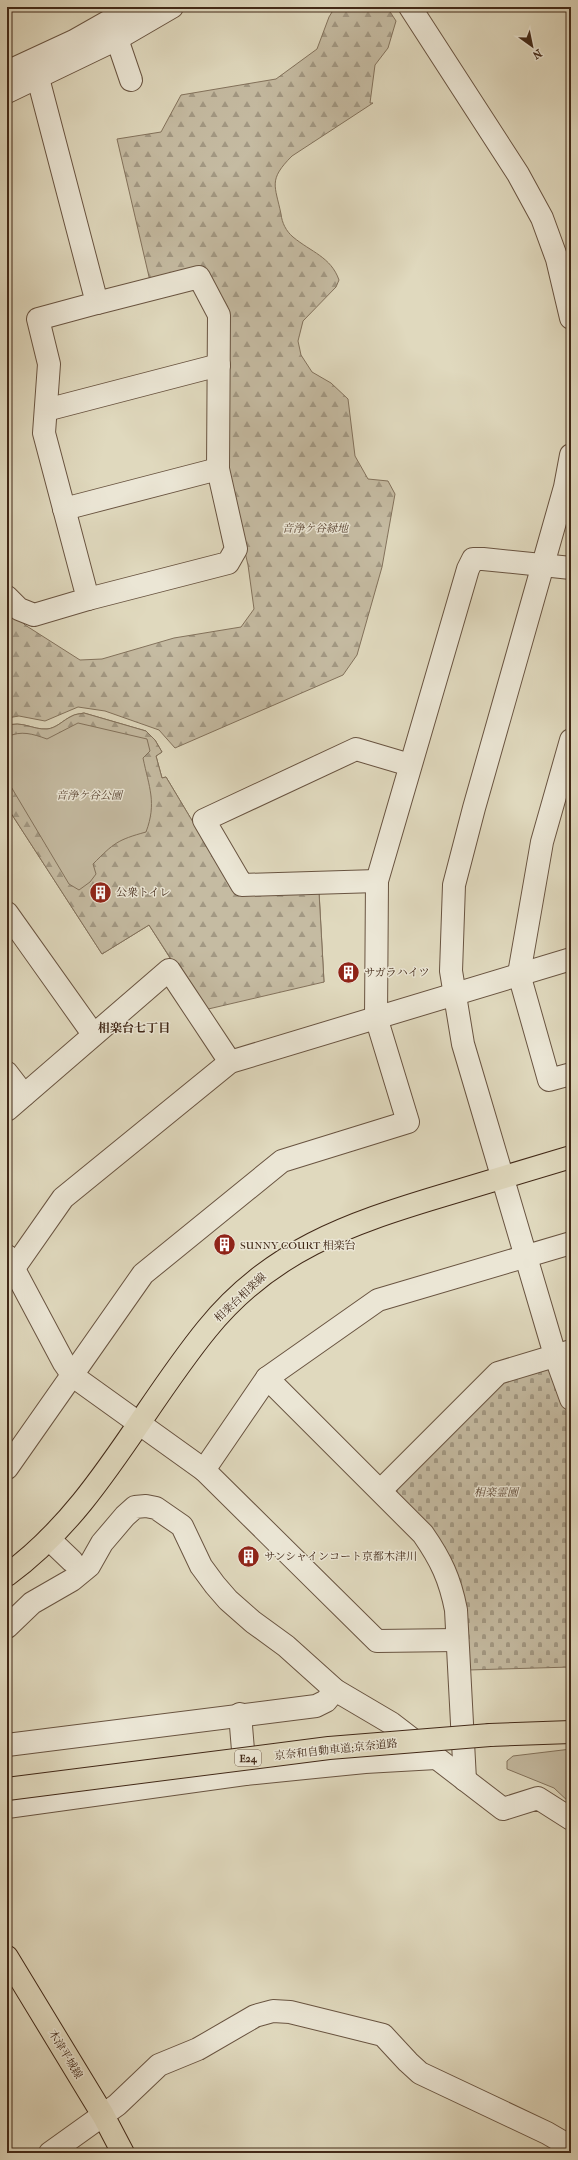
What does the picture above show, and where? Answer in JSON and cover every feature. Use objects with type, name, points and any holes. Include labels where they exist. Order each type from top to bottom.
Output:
[{"type":"main road","name":"相楽台相楽線","points":[[7,1575],[49,1539],[83,1501],[207,1329],[241,1293],[281,1262],[316,1241],[358,1222],[501,1177],[571,1157]]},
{"type":"main road","name":"京奈和自動車道;京奈道路","points":[[7,1789],[329,1748],[490,1735],[571,1732]]},
{"type":"main road","name":"木津平城線","points":[[7,1957],[103,2115],[123,2153]]},
{"type":"street","points":[[7,72],[74,41],[134,7]]},
{"type":"street","points":[[7,92],[117,39],[172,7]]},
{"type":"street","points":[[410,7],[518,174],[542,218],[557,259],[571,318]]},
{"type":"street","points":[[117,39],[131,80]]},
{"type":"street","points":[[38,78],[97,303]]},
{"type":"street","points":[[7,597],[18,609],[34,615],[88,599],[228,563],[236,549],[218,469],[220,365],[219,315],[199,278],[38,319],[49,364],[44,434],[88,599]]},
{"type":"street","points":[[46,410],[220,365]]},
{"type":"street","points":[[571,455],[565,487],[474,808],[454,884],[451,970],[453,994],[462,1044],[526,1257],[563,1353],[571,1399]]},
{"type":"street","points":[[64,509],[218,469]]},
{"type":"street","points":[[7,1468],[73,1376],[143,1274],[282,1161],[408,1122],[376,1017],[377,881],[410,765],[468,569],[473,560],[483,559],[544,564],[571,568]]},
{"type":"street","points":[[571,740],[542,842],[519,974],[549,1080],[571,1074]]},
{"type":"street","points":[[377,881],[242,886],[204,820],[356,749],[410,765]]},
{"type":"street","points":[[7,913],[93,1034]]},
{"type":"street","points":[[457,1640],[377,1641],[204,1470],[73,1376],[9,1268],[63,1198],[230,1062],[571,959]]},
{"type":"street","points":[[7,1110],[93,1034],[169,970],[230,1062]]},
{"type":"street","points":[[7,1073],[24,1095]]},
{"type":"street","points":[[204,1470],[267,1378],[378,1300],[571,1243]]},
{"type":"street","points":[[381,1490],[498,1373],[563,1353]]},
{"type":"street","points":[[267,1378],[424,1534],[440,1558],[451,1586],[456,1610],[465,1780]]},
{"type":"street","points":[[7,1612],[72,1562],[111,1512],[118,1506],[125,1504],[135,1507],[146,1506],[156,1508],[182,1526],[202,1566],[228,1600],[253,1622],[286,1646],[335,1690],[391,1723],[503,1809],[538,1798],[571,1818]]},
{"type":"street","points":[[7,1627],[32,1603],[72,1580],[89,1566],[102,1543],[125,1516],[135,1507]]},
{"type":"street","points":[[49,1539],[72,1562]]},
{"type":"street","points":[[7,1745],[240,1714],[316,1706],[326,1701],[335,1690]]},
{"type":"street","points":[[240,1714],[245,1774]]},
{"type":"street","points":[[7,1807],[245,1774],[365,1762],[436,1758]]},
{"type":"street","points":[[50,2153],[117,2105],[159,2065],[193,2051],[255,2016],[273,2011],[290,2012],[383,2035],[408,2062],[420,2072],[547,2133],[571,2148]]},
{"type":"green space","name":"音浄ケ谷緑地","points":[[335,7],[387,7],[396,21],[388,48],[375,65],[370,103],[373,103],[292,156],[279,171],[275,183],[283,224],[286,229],[293,237],[326,260],[339,280],[336,287],[303,321],[298,341],[301,355],[312,372],[331,383],[348,399],[355,456],[368,479],[388,481],[395,494],[382,567],[357,655],[343,675],[175,748],[159,730],[105,711],[78,707],[45,721],[19,716],[7,718],[7,606],[25,625],[80,660],[102,659],[174,638],[241,627],[254,609],[248,565],[226,472],[204,269],[150,281],[117,139],[161,132],[181,95],[276,79],[317,49],[329,17]]},
{"type":"green space","name":"音浄ケ谷公園","points":[[84,713],[146,731],[155,740],[162,752],[156,756],[162,778],[166,777],[236,894],[319,892],[324,982],[170,958],[149,925],[102,954],[7,807],[7,726],[17,724],[47,729],[54,727],[73,715]]},
{"type":"green space","name":"音浄ケ谷公園","points":[[84,713],[146,731],[155,740],[162,752],[156,756],[162,778],[166,777],[236,894],[319,892],[324,982],[204,1010],[149,925],[102,954],[7,807],[7,780],[69,884],[79,890],[90,882],[96,874],[93,864],[106,851],[116,843],[128,837],[146,832],[151,812],[151,795],[143,758],[150,751],[147,739],[78,723],[47,739],[32,734],[22,733],[7,737],[7,726],[12,724],[47,729],[54,727],[73,715]]},
{"type":"green space","name":"相楽霊園","points":[[544,1366],[552,1371],[571,1420],[571,1667],[468,1670],[465,1612],[397,1495],[397,1485],[502,1379]]},
{"type":"green space","points":[[571,1749],[571,1804],[554,1788],[507,1769],[507,1761],[513,1756]]},
{"type":"place","name":"公衆トイレ","points":[[101,892]]},
{"type":"place","name":"サガラハイツ","points":[[348,972]]},
{"type":"place","name":"SUNNY COURT 相楽台","points":[[225,1245]]},
{"type":"place","name":"サンシャインコート京都木津川","points":[[248,1556]]},
{"type":"district","name":"相楽台七丁目","points":[[134,1028]]}]
